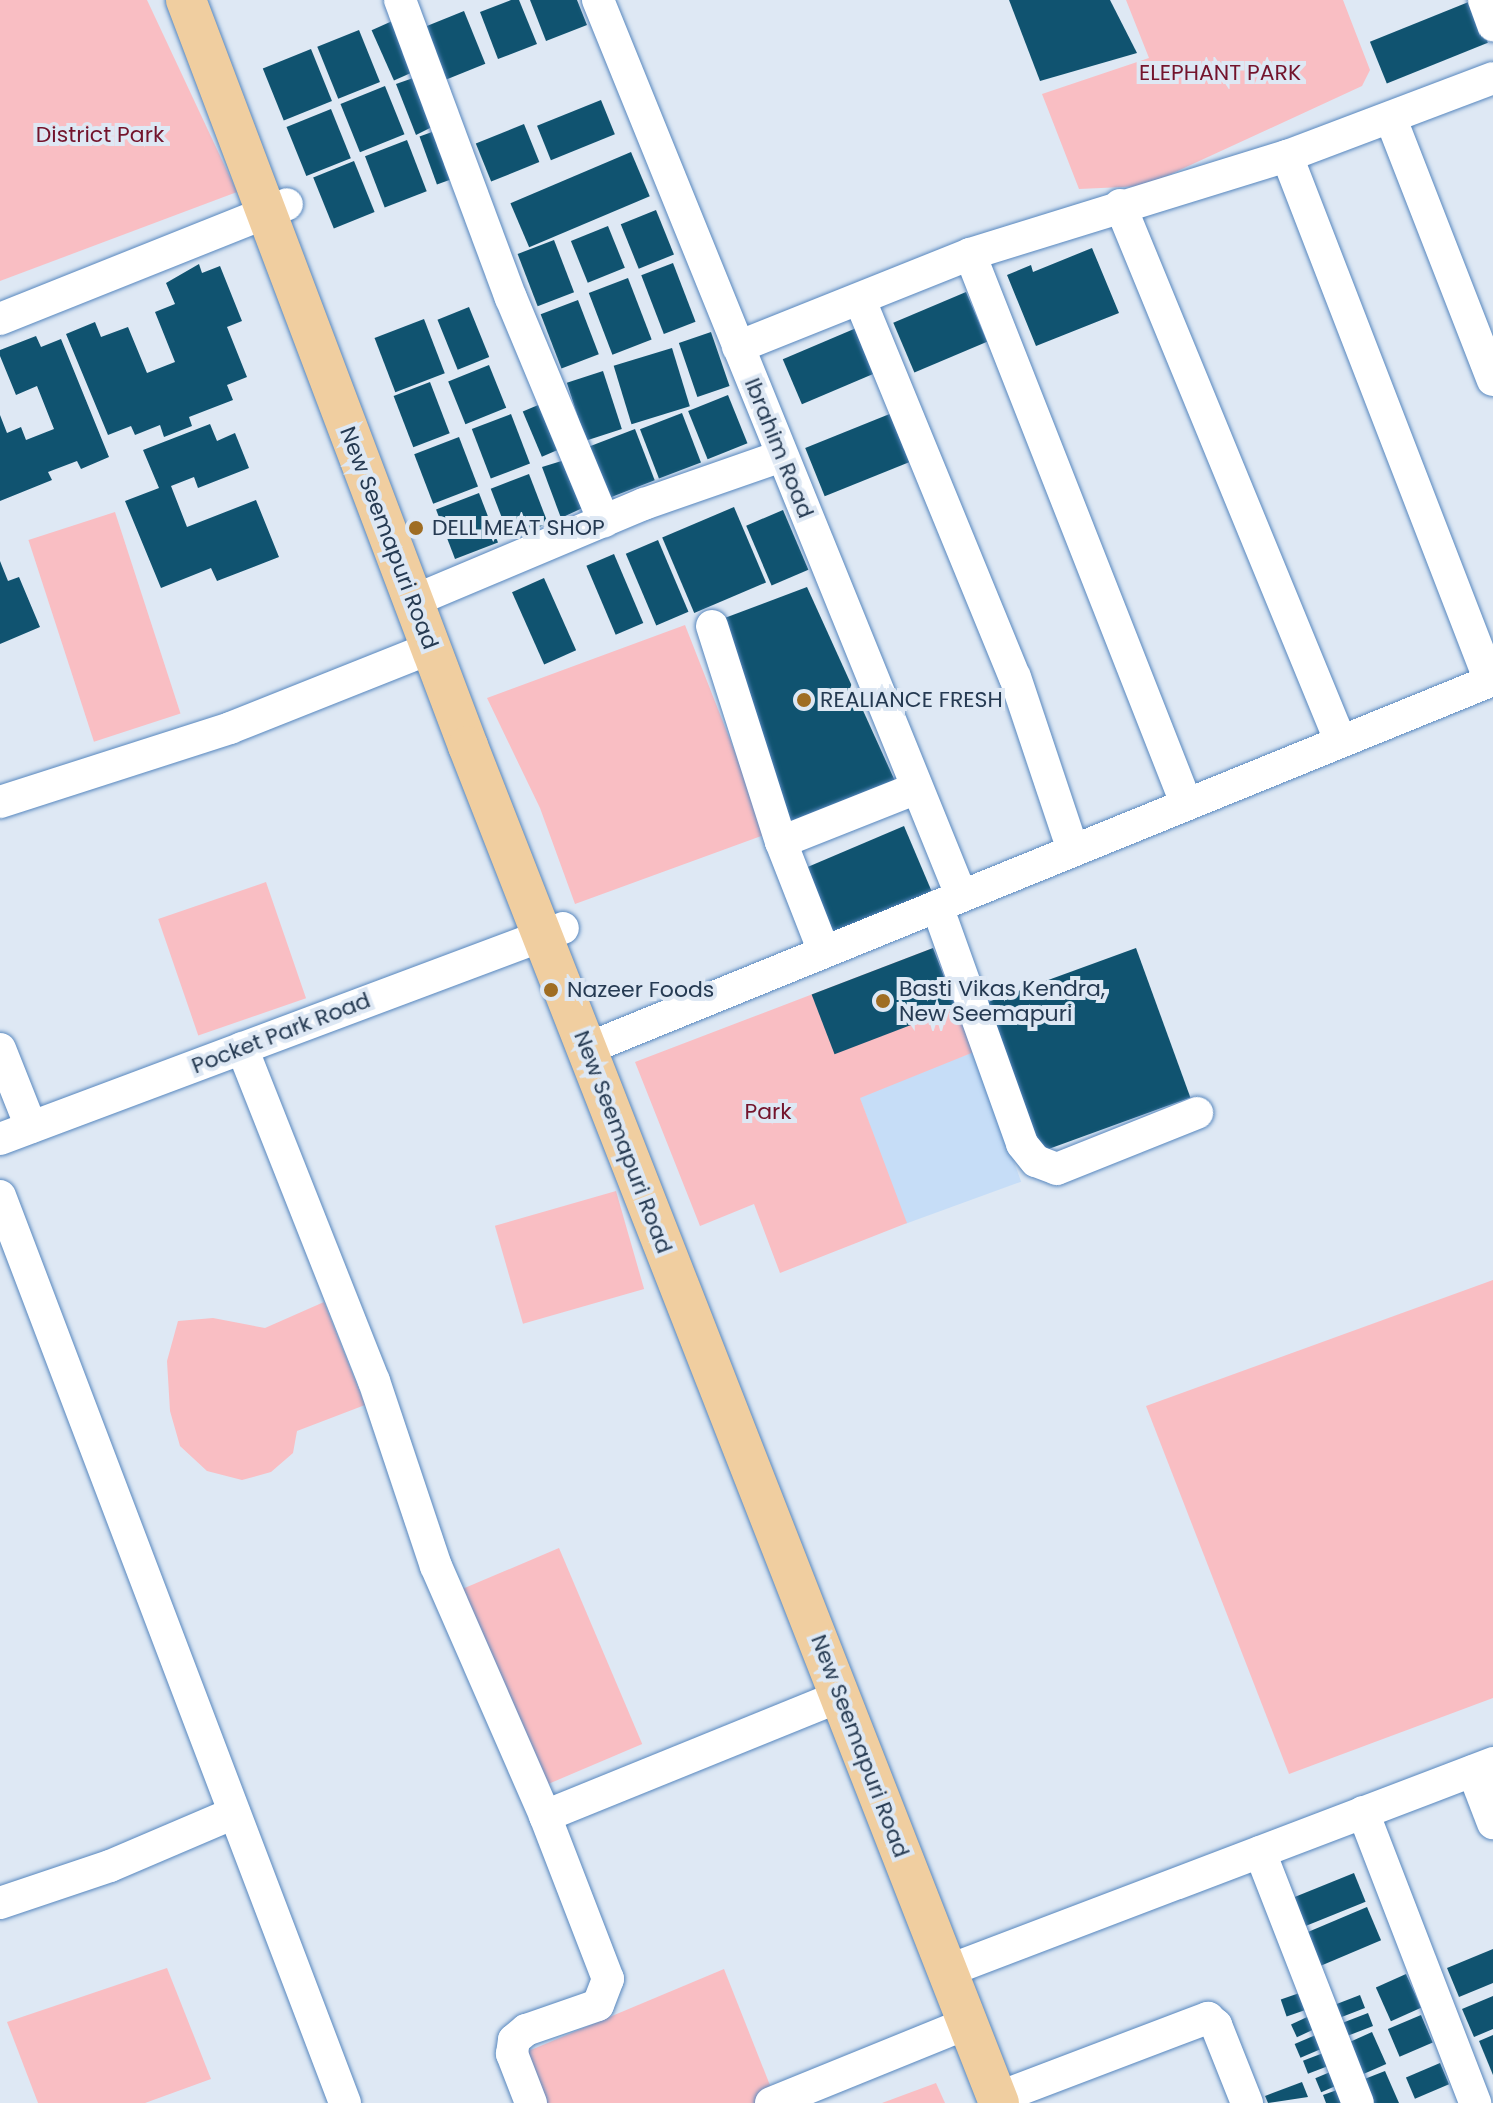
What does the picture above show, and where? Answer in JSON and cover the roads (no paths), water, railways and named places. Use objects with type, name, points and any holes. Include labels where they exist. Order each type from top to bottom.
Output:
[{"type":"main road","name":"New Seemapuri Road","points":[[186,0],[276,208],[840,1696],[1006,2099]]},
{"type":"main road","name":"New Seemapuri Road","points":[[213,0],[276,208]]},
{"type":"main road","name":"New Seemapuri Road","points":[[422,597],[431,648],[552,931],[606,1041],[953,1968],[968,2023],[1006,2099]]},
{"type":"street","points":[[400,0],[511,298],[604,521]]},
{"type":"street","name":"Ibrahim Road","points":[[598,0],[917,788],[1022,1144],[1036,1161],[1057,1169],[1197,1113]]},
{"type":"street","points":[[1484,0],[1493,25]]},
{"type":"street","points":[[738,347],[970,254],[1120,205],[1287,156],[1493,78]]},
{"type":"street","points":[[1391,119],[1493,380]]},
{"type":"street","points":[[606,1041],[1491,680],[1287,156]]},
{"type":"street","points":[[1120,205],[1340,740]]},
{"type":"street","points":[[0,319],[276,208]]},
{"type":"street","points":[[970,254],[1186,803]]},
{"type":"street","points":[[860,300],[1015,677],[1073,850]]},
{"type":"street","points":[[422,597],[604,521],[782,456]]},
{"type":"street","points":[[712,626],[781,842],[824,952]]},
{"type":"street","points":[[0,802],[230,728],[431,648]]},
{"type":"street","points":[[781,842],[917,788]]},
{"type":"street","name":"Pocket Park Road","points":[[0,1139],[552,931]]},
{"type":"street","points":[[242,1048],[374,1381],[436,1566],[545,1816],[608,1979],[598,2005],[526,2030],[514,2040],[512,2054],[531,2103]]},
{"type":"street","points":[[0,1049],[31,1127]]},
{"type":"street","points":[[0,1196],[345,2103]]},
{"type":"street","points":[[545,1816],[840,1696]]},
{"type":"street","points":[[953,1968],[1483,1767],[1493,1823]]},
{"type":"street","points":[[1363,1812],[1475,2103]]},
{"type":"street","points":[[0,1903],[110,1866],[234,1813]]},
{"type":"street","points":[[1260,1852],[1358,2103]]},
{"type":"street","points":[[1006,2099],[1208,2018],[1216,2025],[1247,2103]]},
{"type":"street","points":[[771,2103],[968,2023]]},
{"type":"place","name":"DELL MEAT SHOP","points":[[416,528]]},
{"type":"place","name":"REALIANCE FRESH","points":[[804,700]]},
{"type":"place","name":"Nazeer Foods","points":[[551,990]]},
{"type":"place","name":"Basti Vikas Kendra, New Seemapuri","points":[[883,1001]]},
{"type":"park label","name":"ELEPHANT PARK","points":[[1220,73]]},
{"type":"park label","name":"District Park","points":[[100,135]]},
{"type":"park label","name":"Park","points":[[768,1112]]}]
